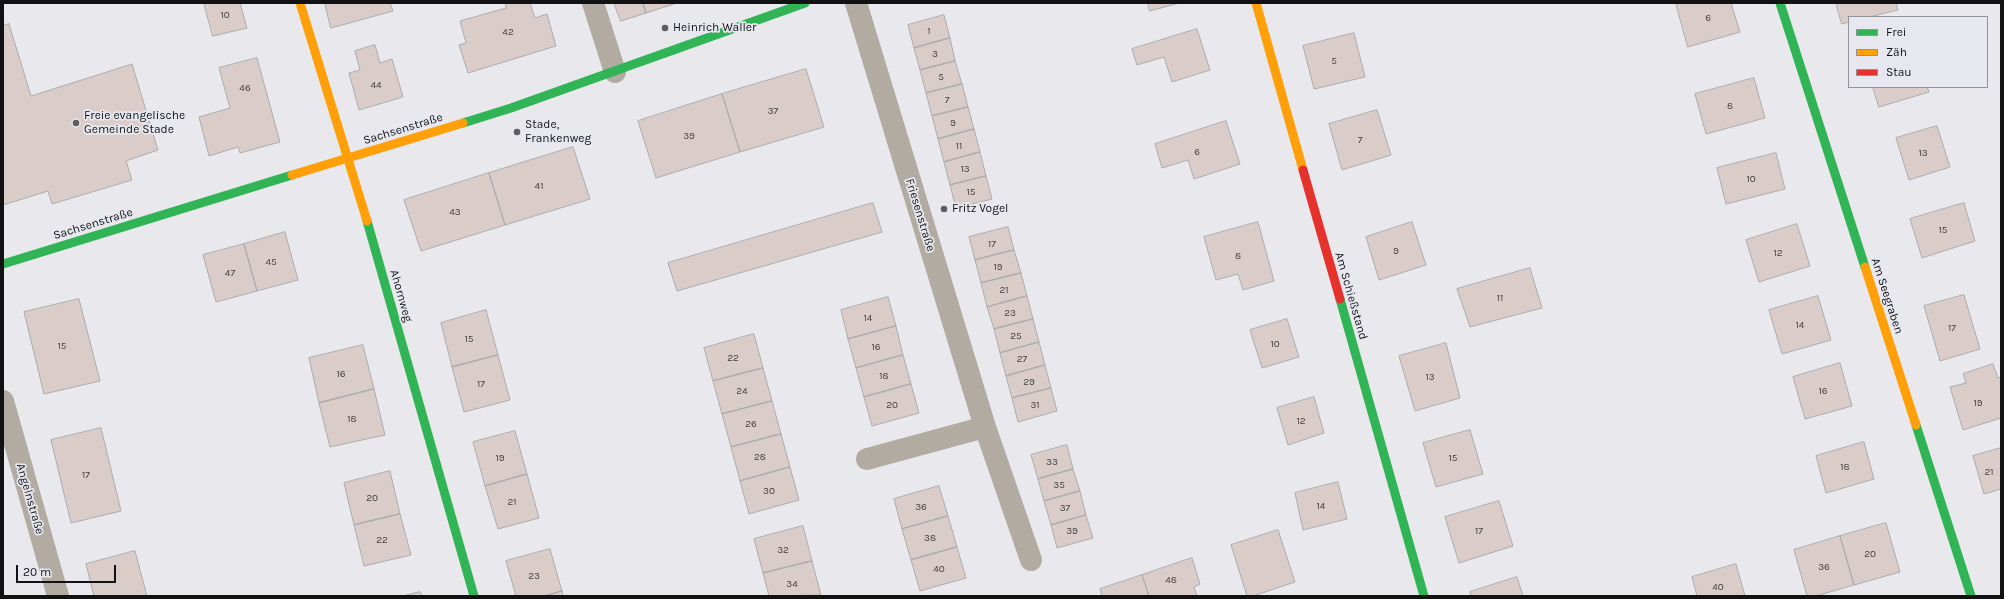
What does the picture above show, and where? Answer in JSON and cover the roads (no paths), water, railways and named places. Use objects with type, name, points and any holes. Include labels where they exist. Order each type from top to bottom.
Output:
[{"type":"street","name":"Ahornweg","points":[[300,3],[349,158],[474,596]]},
{"type":"street","points":[[592,3],[615,72]]},
{"type":"street","name":"Sachsenstraße","points":[[3,264],[511,108],[805,3]]},
{"type":"street","name":"Friesenstraße","points":[[856,3],[985,427],[1031,560]]},
{"type":"street","name":"Am Schießstand","points":[[1256,3],[1424,596]]},
{"type":"street","name":"Am Seegraben","points":[[1780,3],[1971,596]]},
{"type":"street","name":"Angelnstraße","points":[[3,401],[58,596]]},
{"type":"street","points":[[867,459],[985,427]]},
{"type":"place","name":"Heinrich Waller","points":[[665,28]]},
{"type":"place","name":"Freie evangelische Gemeinde Stade","points":[[76,123]]},
{"type":"place","name":"Stade, Frankenweg","points":[[517,132]]},
{"type":"place","name":"Fritz Vogel","points":[[944,209]]}]
